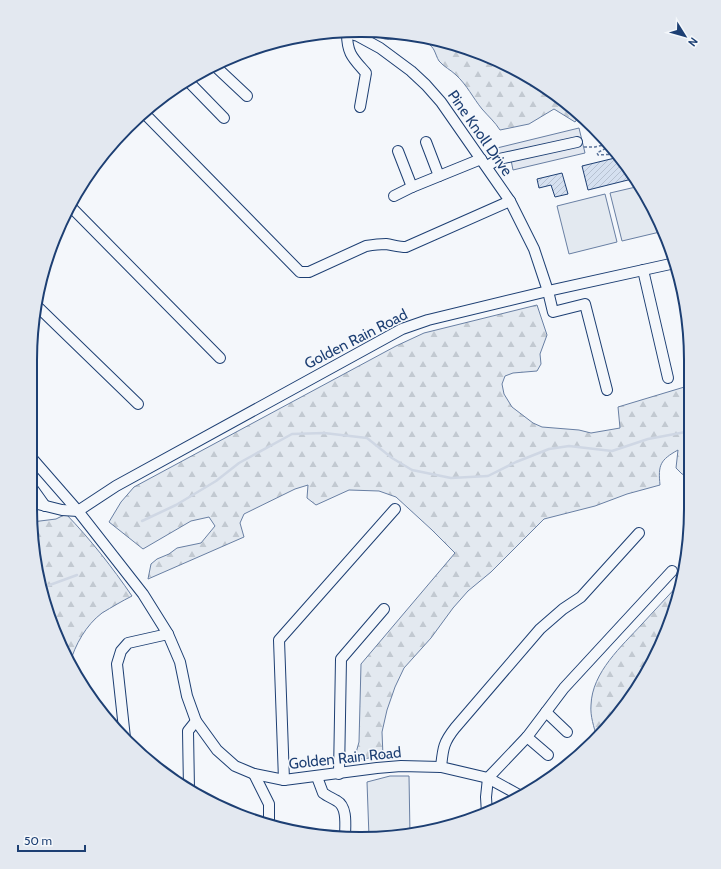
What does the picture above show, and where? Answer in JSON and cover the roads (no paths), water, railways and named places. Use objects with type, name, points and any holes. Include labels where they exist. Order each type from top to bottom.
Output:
[{"type":"street","name":"Pine Knoll Drive","points":[[365,37],[411,71],[426,85],[441,102],[484,163],[510,201],[534,249],[548,290],[553,312],[585,304],[607,390]]},
{"type":"street","points":[[346,38],[348,50],[366,73],[360,107]]},
{"type":"street","points":[[219,69],[247,96]]},
{"type":"street","points":[[192,85],[224,118]]},
{"type":"street","points":[[148,117],[300,272],[309,272],[366,246],[387,244],[398,247],[406,247],[510,201]]},
{"type":"street","points":[[426,142],[440,176]]},
{"type":"street","points":[[394,196],[440,176],[484,163],[578,142]]},
{"type":"street","points":[[398,151],[412,187]]},
{"type":"street","points":[[74,210],[220,358]]},
{"type":"street","name":"Golden Rain Road","points":[[78,511],[116,486],[402,329],[428,320],[548,290],[669,264]]},
{"type":"street","points":[[642,270],[668,378]]},
{"type":"street","points":[[41,310],[138,404]]},
{"type":"street","name":"Golden Rain Road","points":[[37,464],[78,511],[143,594],[168,634],[180,662],[187,696],[196,722],[217,750],[235,766],[254,774],[284,780],[401,766],[441,768],[488,778],[514,793]]},
{"type":"street","points":[[37,495],[45,506]]},
{"type":"street","points":[[37,504],[62,510],[78,511]]},
{"type":"street","points":[[284,780],[279,640],[396,509]]},
{"type":"street","points":[[441,768],[446,739],[455,728],[540,629],[563,609],[581,598],[638,533]]},
{"type":"street","points":[[487,806],[488,778],[527,737],[564,688],[672,571]]},
{"type":"street","points":[[339,774],[341,659],[384,609]]},
{"type":"street","points":[[124,729],[117,664],[121,651],[128,643],[168,634]]},
{"type":"street","points":[[546,712],[567,732]]},
{"type":"street","points":[[189,782],[188,731],[196,722]]},
{"type":"street","points":[[527,737],[548,755]]},
{"type":"street","points":[[254,774],[269,804],[269,819]]},
{"type":"street","points":[[317,777],[323,793],[338,801],[342,805],[344,811],[345,831]]},
{"type":"waterway","points":[[142,521],[176,505],[216,481],[239,463],[292,434],[324,433],[367,438],[392,458],[412,470],[451,478],[488,476],[516,462],[549,449],[569,446],[612,451],[648,439],[684,432]]},
{"type":"waterway","points":[[46,586],[77,575]]}]
